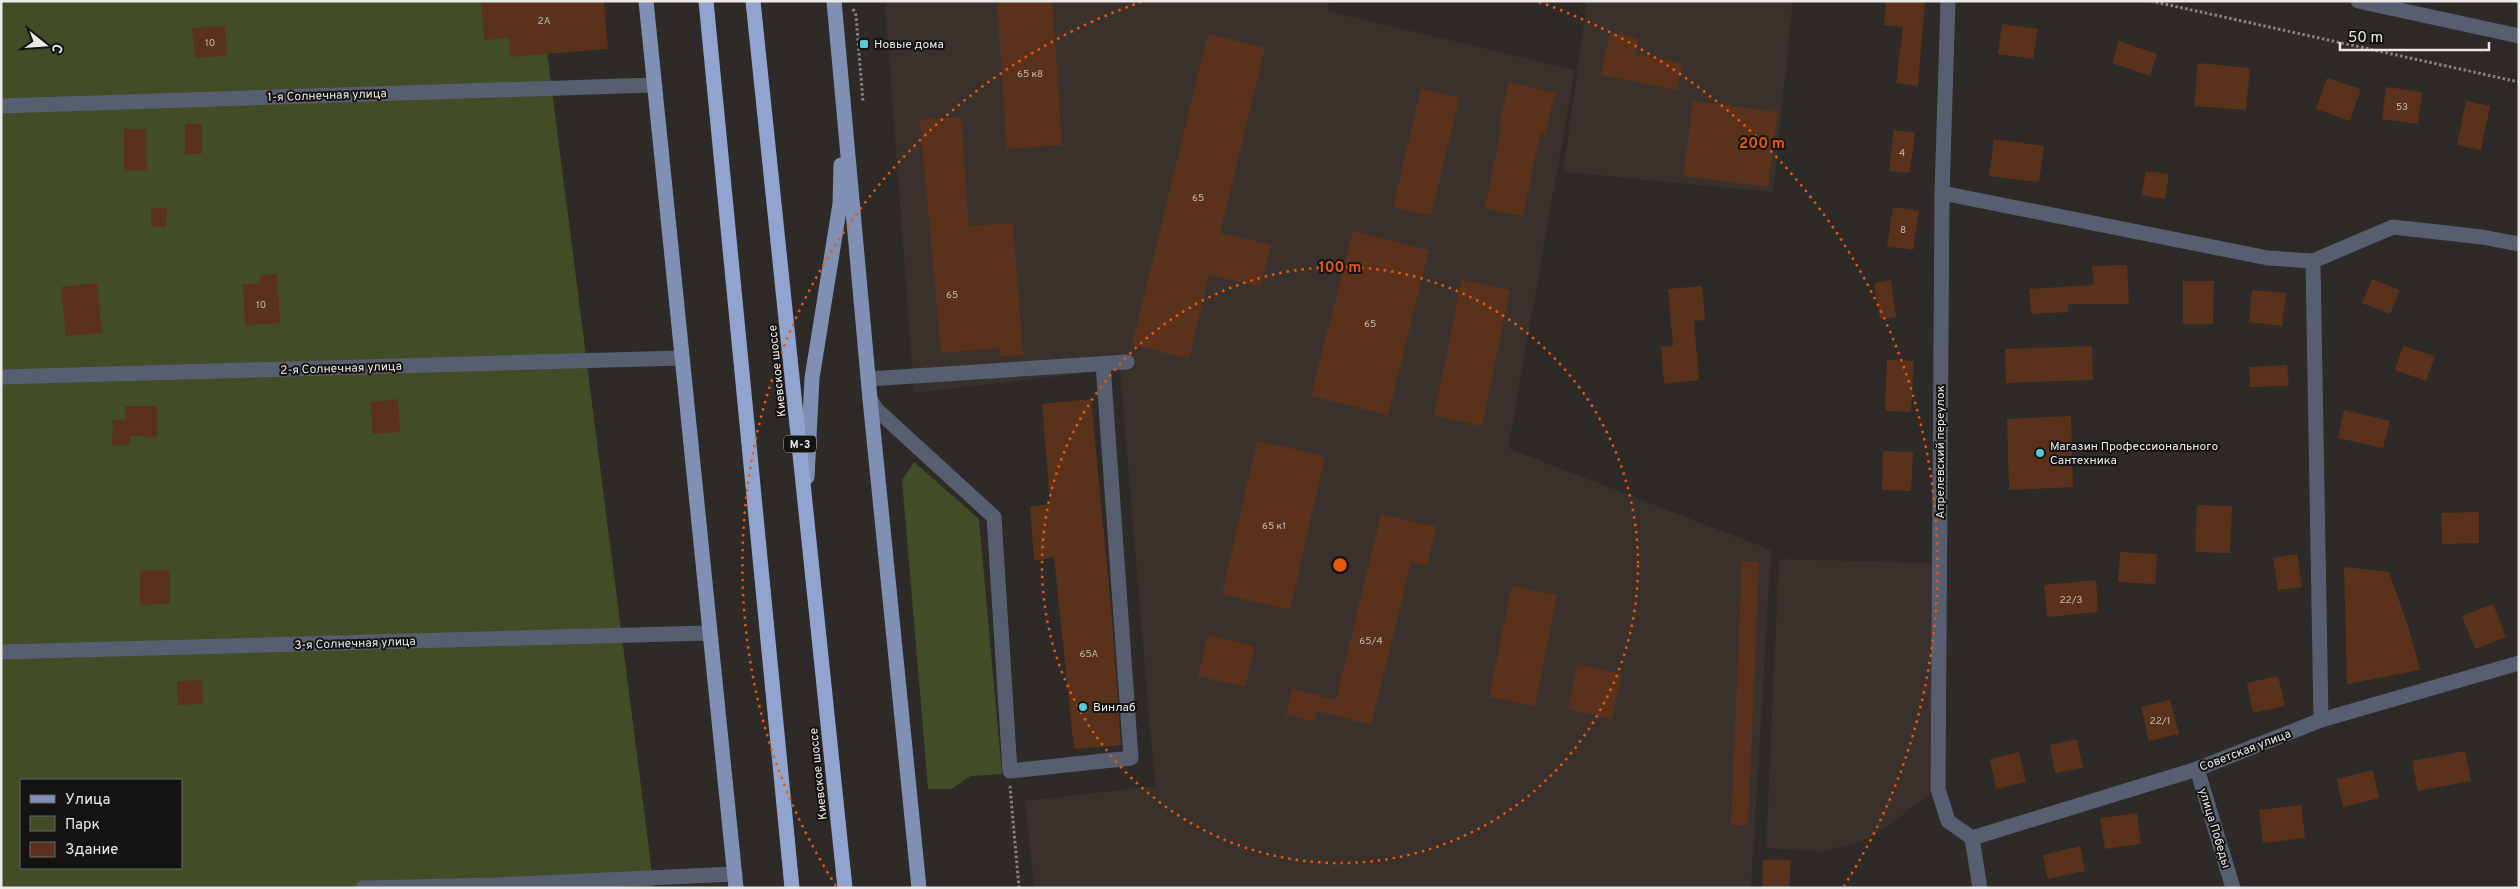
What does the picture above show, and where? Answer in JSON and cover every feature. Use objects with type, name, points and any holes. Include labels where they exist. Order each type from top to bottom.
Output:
[{"type":"highway","points":[[706,1],[792,888]]},
{"type":"highway","name":"Киевское шоссе","points":[[753,1],[844,888]]},
{"type":"main road","points":[[646,1],[680,358],[735,881]]},
{"type":"main road","points":[[834,1],[870,399],[919,888]]},
{"type":"main road","points":[[806,506],[812,378],[840,204],[843,86]]},
{"type":"street","name":"Апрелевский переулок","points":[[1948,1],[1942,193],[1938,789],[1948,821],[1972,838]]},
{"type":"street","points":[[2358,1],[2519,36]]},
{"type":"street","name":"1-я Солнечная улица","points":[[1,106],[653,85]]},
{"type":"street","points":[[1942,193],[2268,258],[2313,261],[2392,227],[2482,237],[2519,244]]},
{"type":"street","points":[[2313,261],[2321,720]]},
{"type":"street","name":"2-я Солнечная улица","points":[[1,377],[680,358]]},
{"type":"street","points":[[868,378],[1127,362]]},
{"type":"street","points":[[870,399],[876,410],[994,517],[1010,771],[1131,758],[1103,364]]},
{"type":"street","name":"3-я Солнечная улица","points":[[1,652],[708,633]]},
{"type":"street","name":"Советская улица","points":[[1972,838],[2197,769],[2321,720],[2519,663]]},
{"type":"street","name":"улица Победы","points":[[2197,769],[2233,888]]},
{"type":"street","points":[[1972,838],[1980,888]]},
{"type":"street","points":[[363,888],[735,881]]},
{"type":"path","points":[[2151,1],[2519,82]]},
{"type":"path","points":[[1010,771],[1011,808],[1019,888]]},
{"type":"shaded area","points":[[885,1],[1329,1],[1328,11],[1575,70],[1508,448],[1771,550],[1751,888],[1034,888],[1025,801],[1155,786],[1120,369],[914,393]]},
{"type":"shaded area","points":[[1587,1],[1793,1],[1773,192],[1563,172]]},
{"type":"shaded area","points":[[1779,559],[1934,563],[1929,796],[1868,839],[1824,852],[1766,848]]},
{"type":"green space","points":[[1,1],[512,1],[546,43],[654,888],[1,888]]},
{"type":"green space","points":[[914,462],[979,519],[1002,774],[971,776],[951,789],[928,789],[902,480]]},
{"type":"building","points":[[481,1],[604,1],[608,49],[510,57],[509,38],[484,40]]},
{"type":"building","points":[[997,1],[1052,1],[1062,145],[1007,149]]},
{"type":"building","points":[[1886,1],[1925,1],[1918,86],[1896,83],[1903,27],[1884,25]]},
{"type":"building","points":[[2002,24],[2038,29],[2033,59],[1998,54]]},
{"type":"building","points":[[225,26],[227,56],[195,58],[192,28]]},
{"type":"building","points":[[1610,32],[1639,38],[1636,54],[1683,63],[1677,90],[1601,75]]},
{"type":"building","points":[[1208,34],[1265,48],[1220,233],[1271,245],[1261,287],[1209,275],[1189,359],[1132,345]]},
{"type":"building","points":[[2119,41],[2157,54],[2150,76],[2112,63]]},
{"type":"building","points":[[2198,63],[2250,68],[2246,110],[2194,106]]},
{"type":"building","points":[[2327,78],[2361,89],[2350,121],[2316,109]]},
{"type":"building","points":[[1509,82],[1555,93],[1545,135],[1540,133],[1523,216],[1485,209],[1502,124],[1499,124]]},
{"type":"building","points":[[2386,87],[2422,92],[2418,124],[2382,119]]},
{"type":"building","points":[[1421,89],[1459,98],[1431,216],[1393,207]]},
{"type":"building","points":[[1693,101],[1778,112],[1768,187],[1683,176]]},
{"type":"building","points":[[2466,101],[2490,106],[2481,150],[2457,145]]},
{"type":"building","points":[[961,117],[969,226],[1013,223],[1023,355],[1000,356],[999,348],[941,353],[920,120]]},
{"type":"building","points":[[185,124],[202,124],[202,154],[185,154]]},
{"type":"building","points":[[124,129],[146,129],[147,170],[124,171]]},
{"type":"building","points":[[1894,130],[1915,133],[1910,173],[1889,171]]},
{"type":"building","points":[[1994,139],[2044,146],[2039,182],[1989,176]]},
{"type":"building","points":[[2146,171],[2169,174],[2165,199],[2141,195]]},
{"type":"building","points":[[1893,207],[1919,211],[1913,250],[1887,246]]},
{"type":"building","points":[[151,208],[167,208],[166,227],[151,227]]},
{"type":"building","points":[[1353,231],[1429,250],[1388,415],[1311,396]]},
{"type":"building","points":[[2127,265],[2129,304],[2068,304],[2068,312],[2031,314],[2029,289],[2094,285],[2092,266]]},
{"type":"building","points":[[277,274],[280,323],[245,325],[243,284],[260,284],[260,275]]},
{"type":"building","points":[[2372,279],[2400,290],[2390,314],[2362,303]]},
{"type":"building","points":[[1462,280],[1510,290],[1482,426],[1434,416]]},
{"type":"building","points":[[1891,280],[1896,317],[1880,319],[1874,283]]},
{"type":"building","points":[[2183,281],[2214,281],[2213,324],[2183,324]]},
{"type":"building","points":[[97,283],[102,333],[66,336],[61,287]]},
{"type":"building","points":[[1702,286],[1705,320],[1694,321],[1699,380],[1664,384],[1661,347],[1673,346],[1668,289]]},
{"type":"building","points":[[2252,290],[2286,293],[2282,326],[2249,322]]},
{"type":"building","points":[[2092,346],[2093,380],[2006,383],[2005,349]]},
{"type":"building","points":[[2403,346],[2435,356],[2426,381],[2395,370]]},
{"type":"building","points":[[1887,360],[1914,361],[1911,412],[1885,411]]},
{"type":"building","points":[[2287,365],[2289,386],[2250,387],[2249,367]]},
{"type":"building","points":[[398,399],[400,432],[373,434],[370,402]]},
{"type":"building","points":[[1091,399],[1112,618],[1121,745],[1074,749],[1054,557],[1034,561],[1030,507],[1050,504],[1042,404]]},
{"type":"building","points":[[125,406],[157,406],[157,437],[130,436],[130,445],[112,445],[113,420],[125,421]]},
{"type":"building","points":[[2344,410],[2390,421],[2383,448],[2338,438]]},
{"type":"building","name":"Магазин Профессионального Сантехника","points":[[2071,416],[2073,487],[2009,490],[2007,419]]},
{"type":"building","points":[[1257,441],[1325,456],[1290,610],[1222,594]]},
{"type":"building","points":[[1883,451],[1913,452],[1911,491],[1882,490]]},
{"type":"building","points":[[2197,505],[2232,506],[2230,553],[2195,552]]},
{"type":"building","points":[[2479,512],[2479,543],[2442,544],[2441,513]]},
{"type":"building","points":[[1381,514],[1436,527],[1427,566],[1411,562],[1371,725],[1317,711],[1314,721],[1286,715],[1292,689],[1336,700]]},
{"type":"building","points":[[2120,552],[2157,554],[2155,584],[2118,582]]},
{"type":"building","points":[[2297,554],[2302,587],[2278,590],[2273,558]]},
{"type":"building","points":[[1742,561],[1759,562],[1748,825],[1731,825]]},
{"type":"building","points":[[2344,567],[2389,572],[2409,629],[2420,670],[2347,684]]},
{"type":"building","points":[[170,570],[170,604],[140,605],[140,571]]},
{"type":"building","points":[[2096,580],[2098,612],[2047,617],[2044,585]]},
{"type":"building","points":[[1512,586],[1557,595],[1535,706],[1489,697]]},
{"type":"building","points":[[2493,604],[2506,637],[2475,649],[2462,616]]},
{"type":"building","points":[[1208,635],[1255,646],[1245,687],[1198,676]]},
{"type":"building","points":[[1577,664],[1622,674],[1612,719],[1568,709]]},
{"type":"building","points":[[2278,676],[2285,706],[2253,713],[2247,683]]},
{"type":"building","points":[[202,680],[203,704],[178,705],[177,681]]},
{"type":"building","points":[[2170,700],[2179,734],[2149,741],[2141,707]]},
{"type":"building","points":[[2077,739],[2083,768],[2055,773],[2050,745]]},
{"type":"building","points":[[2465,751],[2471,781],[2418,791],[2412,761]]},
{"type":"building","points":[[2019,752],[2026,782],[1996,789],[1990,759]]},
{"type":"building","points":[[2373,770],[2379,798],[2343,807],[2337,779]]},
{"type":"building","points":[[2301,805],[2305,838],[2263,843],[2259,810]]},
{"type":"building","points":[[2137,813],[2141,844],[2105,849],[2100,818]]},
{"type":"building","points":[[2080,846],[2085,871],[2048,879],[2043,855]]},
{"type":"building","points":[[1763,860],[1791,860],[1789,888],[1762,888]]},
{"type":"place","name":"Новые дома","points":[[864,44]]},
{"type":"place","name":"Магазин Профессионального Сантехника","points":[[2040,453]]},
{"type":"place","name":"Винлаб","points":[[1083,707]]}]
